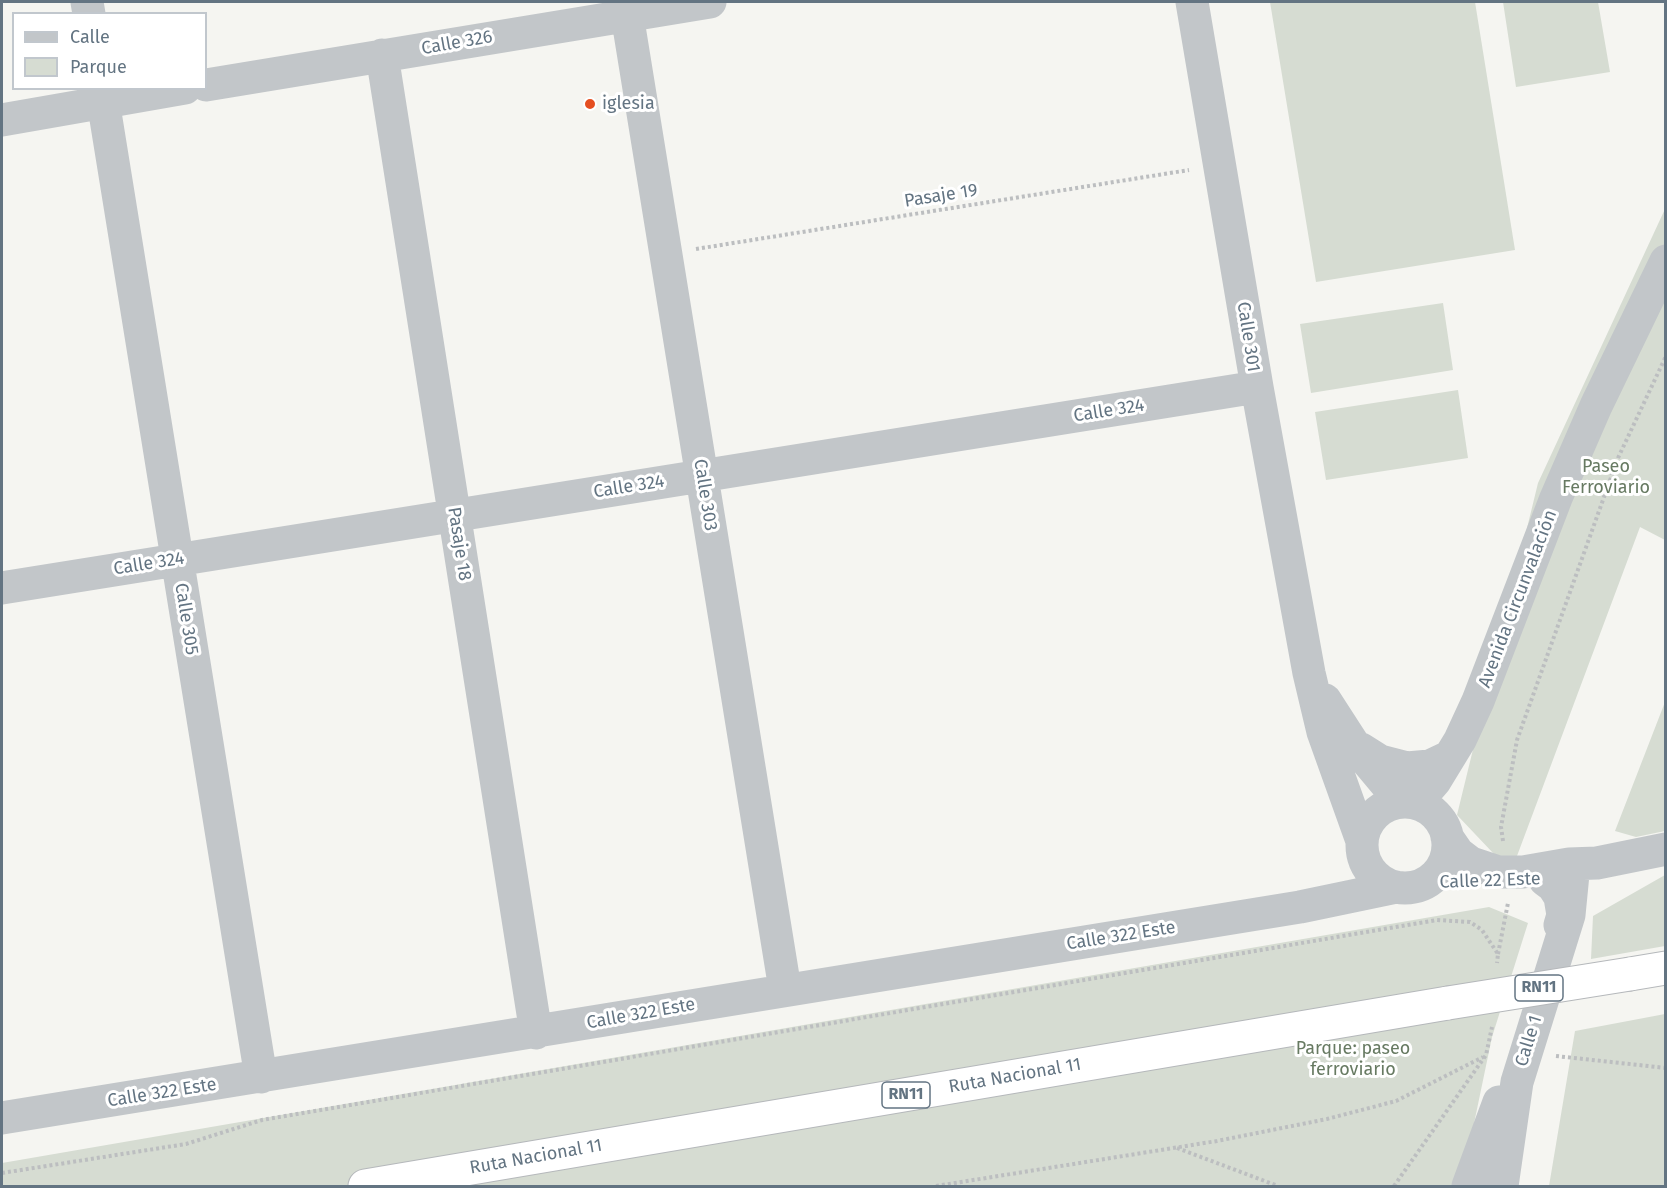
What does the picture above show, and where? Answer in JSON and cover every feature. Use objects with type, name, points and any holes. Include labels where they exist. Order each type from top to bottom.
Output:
[{"type":"highway","name":"Ruta Nacional 11","points":[[364,1186],[1448,1002],[1665,968]]},
{"type":"street","name":"Calle 326","points":[[207,85],[382,55],[626,8],[710,2]]},
{"type":"street","name":"Calle 301","points":[[1192,2],[1257,387],[1309,673],[1326,742],[1362,847]]},
{"type":"street","name":"Calle 303","points":[[626,8],[784,989]]},
{"type":"street","name":"Pasaje 18","points":[[382,55],[536,1033]]},
{"type":"street","points":[[2,120],[103,95],[162,90]]},
{"type":"street","name":"Calle 305","points":[[103,95],[261,1077]]},
{"type":"street","name":"Avenida Circunvalación","points":[[1412,802],[1426,794],[1455,748],[1478,700],[1556,498],[1596,406],[1665,261]]},
{"type":"street","name":"Calle 324","points":[[2,588],[1257,387]]},
{"type":"street","name":"Calle 301","points":[[1309,673],[1354,745],[1388,784],[1412,802]]},
{"type":"street","points":[[1354,745],[1380,761],[1407,768],[1430,766],[1455,748]]},
{"type":"street","name":"Avenida Circunvalación","points":[[1407,886],[1432,876],[1444,862],[1445,831],[1455,748]]},
{"type":"street","points":[[1407,886],[1384,883],[1374,875],[1362,847],[1365,828],[1377,812],[1396,803],[1412,802],[1427,808],[1445,831]]},
{"type":"street","name":"Calle 22 Este","points":[[1445,831],[1458,853],[1471,863],[1506,878]]},
{"type":"street","name":"Calle 322 Este","points":[[1281,910],[1343,876],[1362,847]]},
{"type":"street","name":"Calle 22 Este","points":[[1407,886],[1448,879],[1506,878],[1571,870],[1665,849]]},
{"type":"street","name":"Calle 1","points":[[1468,1186],[1522,1052],[1563,915],[1560,897],[1553,886],[1571,870]]},
{"type":"street","name":"Calle 322 Este","points":[[2,1118],[536,1033],[784,989],[1281,910],[1407,886]]},
{"type":"street","name":"Calle 1","points":[[1502,1186],[1522,1052]]},
{"type":"path","name":"Pasaje 19","points":[[666,254],[1220,165]]},
{"type":"path","points":[[1497,966],[1508,904],[1501,827],[1517,740],[1618,458],[1665,356]]},
{"type":"path","points":[[2,1173],[186,1144],[262,1120],[1437,920],[1470,921],[1482,930],[1498,954]]},
{"type":"path","points":[[1394,1186],[1486,1055],[1493,1025]]},
{"type":"path","points":[[936,1186],[1176,1147],[1327,1119],[1396,1101],[1486,1055],[1522,1052],[1665,1068]]},
{"type":"path","points":[[1176,1147],[1278,1186]]},
{"type":"green space","points":[[1270,2],[1475,2],[1515,250],[1316,282]]},
{"type":"green space","points":[[1503,2],[1598,2],[1610,72],[1516,87]]},
{"type":"green space","name":"Paseo Ferroviario","points":[[1665,209],[1665,540],[1640,527],[1511,872],[1457,815],[1538,483]]},
{"type":"green space","points":[[1443,303],[1453,370],[1311,393],[1300,324]]},
{"type":"green space","points":[[1458,390],[1468,458],[1326,480],[1315,412]]},
{"type":"green space","points":[[1665,702],[1665,831],[1636,837],[1615,831]]},
{"type":"green space","points":[[1665,875],[1665,946],[1591,959],[1593,916]]},
{"type":"green space","name":"Parque: paseo ferroviario","points":[[1489,907],[1528,923],[1492,1037],[1461,1186],[2,1186],[2,1163]]},
{"type":"green space","points":[[1665,1014],[1665,1186],[1549,1186],[1575,1031]]},
{"type":"place","name":"iglesia","points":[[590,104]]}]
